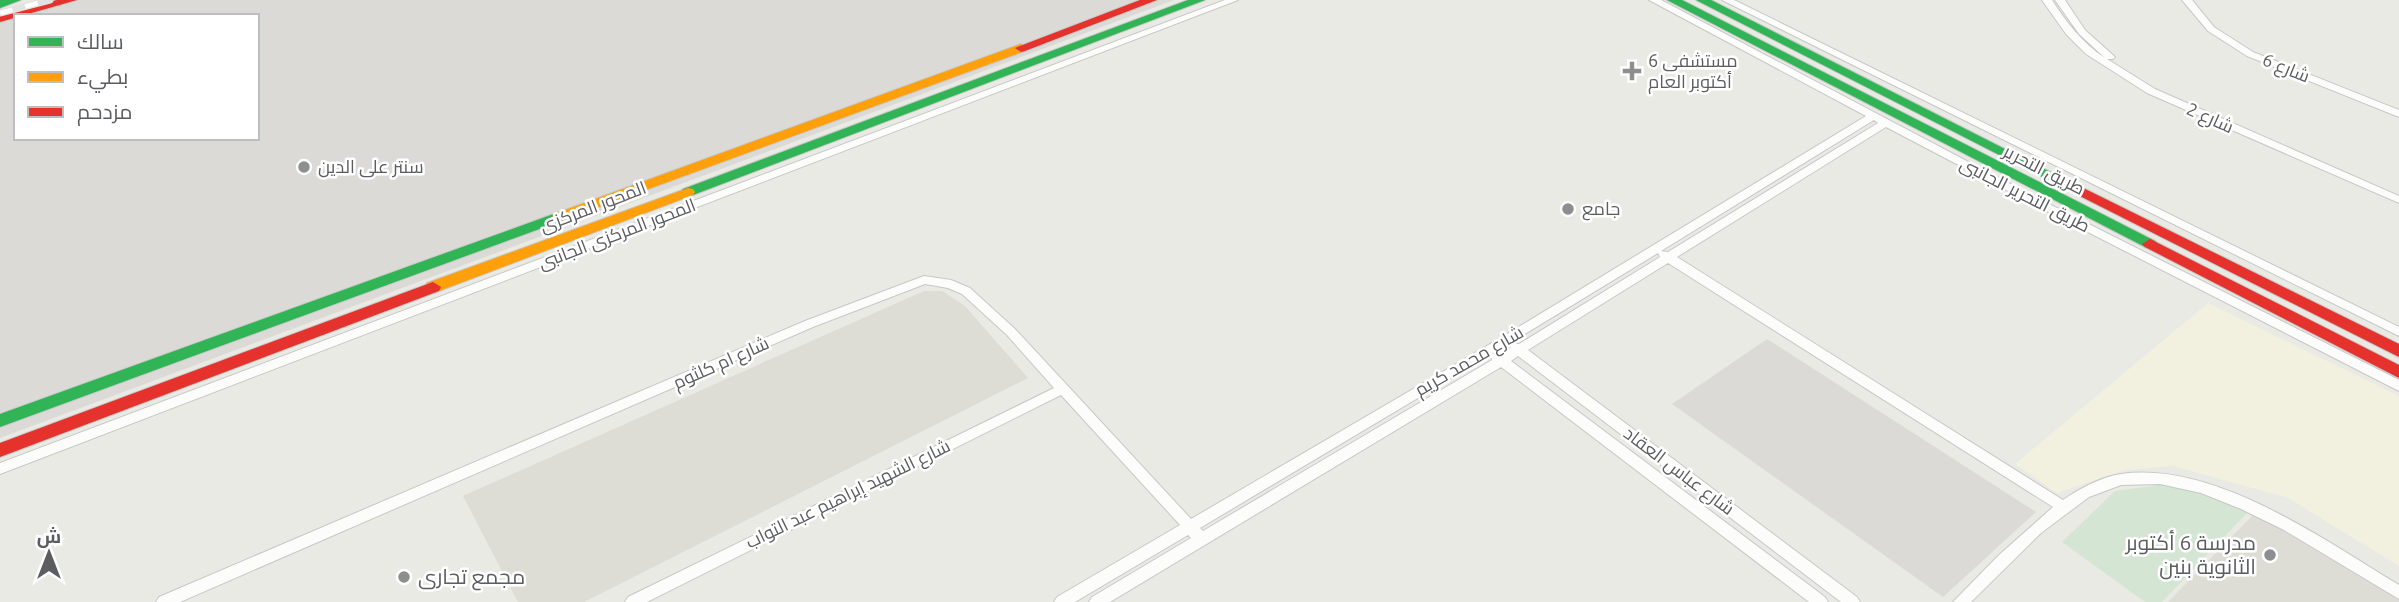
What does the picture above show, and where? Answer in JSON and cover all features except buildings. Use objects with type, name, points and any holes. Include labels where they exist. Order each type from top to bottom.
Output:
[{"type":"main road","points":[[0,4],[15,0]]},
{"type":"main road","points":[[16,14],[71,0]]},
{"type":"main road","name":"المحور المركزى","points":[[0,421],[715,161],[1121,5],[1151,0]]},
{"type":"main road","name":"المحور المركزى","points":[[0,450],[1199,0]]},
{"type":"main road","name":"طريق التحرير","points":[[1673,0],[1849,93],[2399,372]]},
{"type":"main road","name":"طريق التحرير","points":[[1702,0],[2399,351]]},
{"type":"main road","points":[[1816,86],[1849,93]]},
{"type":"main road","points":[[778,137],[777,148],[790,154]]},
{"type":"main road","points":[[715,161],[730,166],[729,177]]},
{"type":"main road","points":[[2162,266],[2208,275]]},
{"type":"street","name":"المحور المركزى الجانبى","points":[[0,469],[1233,0]]},
{"type":"street","name":"طريق التحرير الجانبى","points":[[1654,0],[1880,120],[2399,386]]},
{"type":"street","points":[[1727,0],[2399,332]]},
{"type":"street","name":"شارع 2","points":[[2047,0],[2069,32],[2089,52],[2155,89],[2399,200]]},
{"type":"street","name":"شارع 2","points":[[2060,0],[2082,32],[2101,51],[2155,89],[2399,191]]},
{"type":"street","name":"شارع 6","points":[[2187,0],[2211,29],[2250,54],[2399,114]]},
{"type":"street","name":"شارع محمد كريم","points":[[1062,602],[1506,340],[1654,249],[1768,188],[1880,120]]},
{"type":"street","name":"شارع محمد كريم","points":[[1097,602],[1668,258],[1768,188]]},
{"type":"street","points":[[1654,249],[2065,508]]},
{"type":"street","name":"شارع ام كلثوم","points":[[164,602],[809,324],[916,282],[943,282],[966,291],[1011,332],[1201,539]]},
{"type":"street","name":"شارع عباس العقاد","points":[[1506,340],[1852,602]]},
{"type":"street","name":"شارع عباس العقاد","points":[[1488,350],[1820,602]]},
{"type":"street","name":"شارع الشهيد إبراهيم عبد التواب","points":[[633,602],[1063,389]]},
{"type":"street","points":[[1961,602],[1995,568],[2084,493],[2130,477],[2158,477],[2220,493],[2263,514],[2399,593]]},
{"type":"street","points":[[1768,562],[1782,549]]},
{"type":"shaded area","points":[[38,0],[1174,0],[0,438],[0,10]]},
{"type":"shaded area","points":[[924,291],[942,291],[965,306],[1028,378],[584,602],[518,602],[463,496]]},
{"type":"shaded area","points":[[2208,303],[2399,396],[2399,566],[2288,498],[2173,466],[2125,470],[2057,493],[2015,464]]},
{"type":"shaded area","points":[[1767,339],[2036,512],[1943,597],[1672,404]]},
{"type":"shaded area","name":"مدرسة 6 أكتوبر الثانوية بنين","points":[[2254,514],[2399,597],[2399,602],[2168,602]]},
{"type":"green space","points":[[2160,485],[2208,493],[2247,513],[2162,602],[2145,602],[2062,542],[2115,491]]},
{"type":"railway","points":[[0,13],[50,0]]},
{"type":"traffic: fast","points":[[0,4],[15,0]]},
{"type":"traffic: fast","points":[[688,192],[1199,0]]},
{"type":"traffic: fast","points":[[1673,0],[2150,244]]},
{"type":"traffic: fast","points":[[1702,0],[2065,183]]},
{"type":"traffic: fast","points":[[0,421],[559,217]]},
{"type":"traffic: slow","points":[[559,217],[1021,48]]},
{"type":"traffic: slow","points":[[433,287],[688,192]]},
{"type":"traffic: jam","points":[[16,14],[71,0]]},
{"type":"traffic: jam","points":[[1021,48],[1151,0]]},
{"type":"traffic: jam","points":[[0,18],[14,14]]},
{"type":"traffic: jam","points":[[2065,183],[2399,351]]},
{"type":"traffic: jam","points":[[2150,244],[2399,372]]},
{"type":"traffic: jam","points":[[0,450],[433,287]]},
{"type":"place","name":"مستشفى 6 أكتوبر العام","points":[[1632,71]]},
{"type":"place","name":"سنتر على الدين","points":[[304,167]]},
{"type":"place","name":"جامع","points":[[1568,209]]},
{"type":"place","name":"مدرسة 6 أكتوبر الثانوية بنين","points":[[2270,555]]},
{"type":"place","name":"مجمع تجارى","points":[[404,577]]}]
